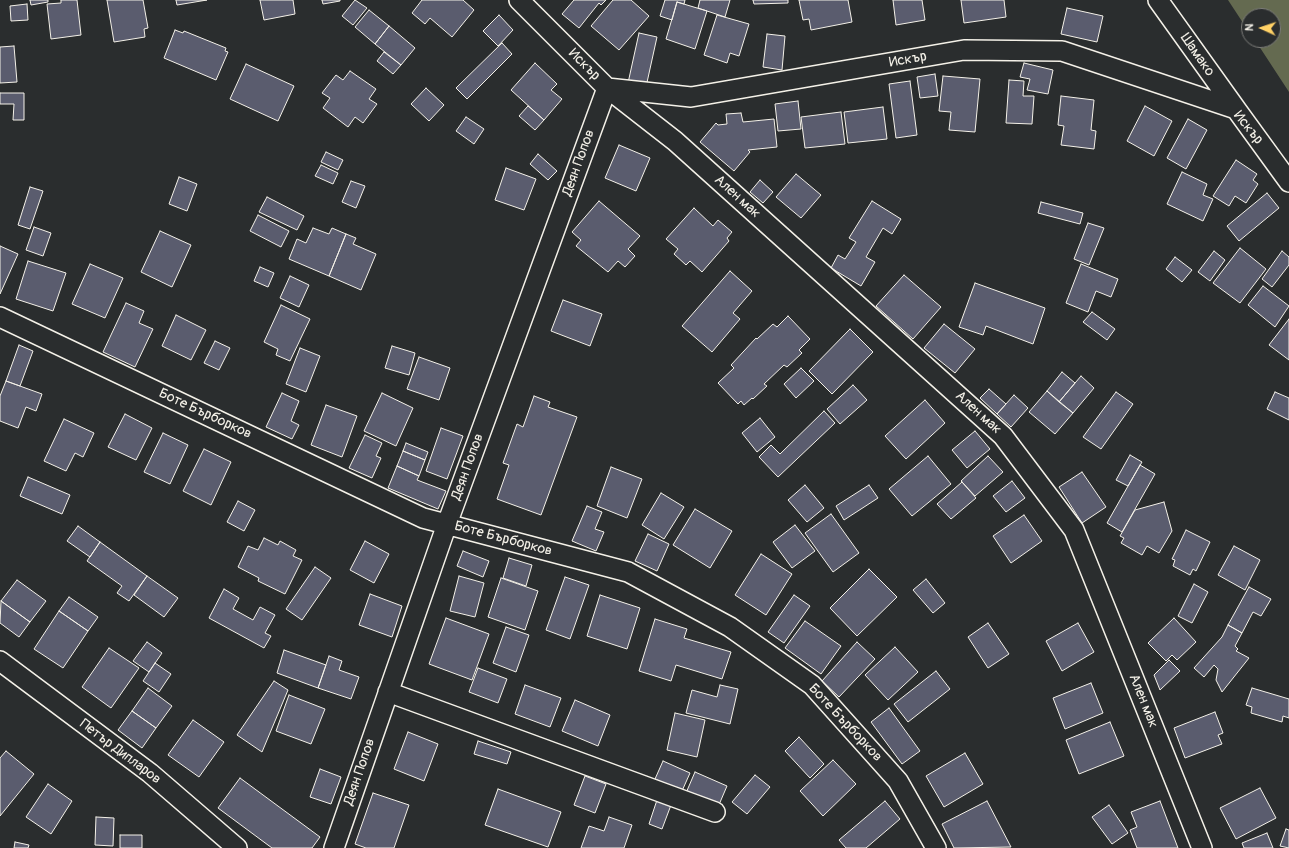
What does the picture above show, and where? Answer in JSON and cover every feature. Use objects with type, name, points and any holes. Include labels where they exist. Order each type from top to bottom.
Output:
[{"type":"street","name":"Искър","points":[[519,0],[607,88],[691,97],[964,50],[1062,51],[1236,109],[1289,182]]},
{"type":"street","name":"Шамако","points":[[1158,0],[1236,109]]},
{"type":"street","name":"Деян Попов","points":[[334,848],[447,524],[607,88]]},
{"type":"street","name":"Ален мак","points":[[607,88],[675,141],[1003,436],[1074,530],[1202,848]]},
{"type":"street","name":"Боте Бърборков","points":[[0,317],[423,518],[628,572],[730,627],[812,685],[898,781],[936,848]]},
{"type":"street","name":"Петър Дипларов","points":[[0,661],[150,773],[237,848]]},
{"type":"street","points":[[388,692],[714,812]]},
{"type":"green space","points":[[1228,0],[1289,0],[1289,92],[1260,48],[1281,48],[1281,8],[1241,8],[1241,20]]},
{"type":"building","points":[[30,0],[48,0],[48,2],[31,5]]},
{"type":"building","points":[[61,0],[77,0],[81,35],[51,39],[47,4],[61,3]]},
{"type":"building","points":[[107,0],[143,0],[148,28],[144,29],[145,37],[114,42]]},
{"type":"building","points":[[176,0],[207,0],[177,5]]},
{"type":"building","points":[[260,0],[293,0],[295,14],[264,20]]},
{"type":"building","points":[[322,0],[340,0],[340,1],[323,4]]},
{"type":"building","points":[[355,0],[367,8],[353,25],[342,16]]},
{"type":"building","points":[[422,0],[463,0],[474,10],[452,37],[430,18],[425,24],[412,13]]},
{"type":"building","points":[[574,0],[606,0],[601,5],[599,3],[579,28],[562,14]]},
{"type":"building","points":[[613,0],[631,0],[649,16],[619,50],[591,26]]},
{"type":"building","points":[[665,0],[685,0],[684,4],[677,2],[672,20],[660,16]]},
{"type":"building","points":[[700,0],[730,0],[725,17],[698,8]]},
{"type":"building","points":[[753,0],[788,0],[788,3],[754,4]]},
{"type":"building","points":[[799,0],[848,0],[852,22],[811,30],[809,19],[803,20]]},
{"type":"building","points":[[893,0],[922,0],[925,20],[896,25]]},
{"type":"building","points":[[961,0],[1004,0],[1006,17],[964,23]]},
{"type":"building","points":[[677,2],[707,11],[695,49],[666,39]]},
{"type":"building","points":[[27,4],[28,20],[11,21],[10,6]]},
{"type":"building","points":[[1067,8],[1103,16],[1097,42],[1061,34]]},
{"type":"building","points":[[369,10],[389,26],[375,44],[355,27]]},
{"type":"building","points":[[499,15],[513,30],[498,46],[483,31]]},
{"type":"building","points":[[717,15],[749,24],[739,56],[730,53],[727,63],[704,55]]},
{"type":"building","points":[[389,26],[415,48],[401,65],[375,44]]},
{"type":"building","points":[[175,30],[183,33],[184,31],[226,48],[225,51],[228,52],[216,80],[164,58]]},
{"type":"building","points":[[639,33],[657,37],[646,87],[628,83]]},
{"type":"building","points":[[767,34],[785,36],[782,70],[763,67]]},
{"type":"building","points":[[502,43],[512,54],[467,99],[456,88]]},
{"type":"building","points":[[14,46],[17,82],[0,83],[0,47]]},
{"type":"building","points":[[384,52],[401,65],[393,74],[377,61]]},
{"type":"building","points":[[535,63],[557,84],[551,90],[562,99],[544,120],[511,90]]},
{"type":"building","points":[[1024,63],[1053,70],[1048,94],[1027,90],[1030,79],[1020,77]]},
{"type":"building","points":[[246,64],[294,86],[278,121],[230,99]]},
{"type":"building","points":[[350,71],[376,89],[369,99],[377,104],[363,123],[355,117],[348,127],[323,108],[330,98],[322,93],[336,75],[343,80]]},
{"type":"building","points":[[935,74],[938,96],[920,98],[917,77]]},
{"type":"building","points":[[943,76],[980,79],[975,132],[949,130],[951,112],[939,111]]},
{"type":"building","points":[[1009,80],[1024,81],[1023,96],[1034,96],[1032,124],[1006,123]]},
{"type":"building","points":[[910,81],[917,135],[896,138],[889,84]]},
{"type":"building","points":[[426,88],[444,105],[429,121],[411,104]]},
{"type":"building","points":[[0,93],[24,93],[24,120],[13,120],[14,104],[0,104]]},
{"type":"building","points":[[1061,96],[1094,100],[1091,130],[1096,131],[1094,149],[1061,145],[1064,126],[1058,125]]},
{"type":"building","points":[[798,101],[801,129],[778,131],[775,104]]},
{"type":"building","points":[[528,106],[544,120],[535,130],[519,116]]},
{"type":"building","points":[[1145,106],[1172,121],[1154,156],[1127,141]]},
{"type":"building","points":[[883,107],[887,139],[848,143],[844,112]]},
{"type":"building","points":[[841,112],[845,144],[805,148],[801,117]]},
{"type":"building","points":[[741,113],[743,122],[774,119],[777,147],[748,150],[750,152],[734,171],[700,142],[716,123],[718,125],[727,124],[726,114]]},
{"type":"building","points":[[466,117],[484,129],[474,144],[456,131]]},
{"type":"building","points":[[1188,119],[1207,130],[1186,169],[1167,158]]},
{"type":"building","points":[[619,145],[650,158],[636,191],[605,178]]},
{"type":"building","points":[[326,152],[343,160],[338,170],[321,162]]},
{"type":"building","points":[[538,154],[557,171],[548,180],[530,164]]},
{"type":"building","points":[[1236,160],[1257,174],[1253,180],[1258,184],[1246,203],[1235,196],[1229,206],[1213,196]]},
{"type":"building","points":[[321,165],[338,173],[333,184],[315,176]]},
{"type":"building","points":[[506,168],[536,179],[524,210],[495,200]]},
{"type":"building","points":[[1182,172],[1207,184],[1203,195],[1213,199],[1203,221],[1167,204]]},
{"type":"building","points":[[796,174],[821,195],[801,218],[776,197]]},
{"type":"building","points":[[179,177],[197,184],[187,211],[169,204]]},
{"type":"building","points":[[760,180],[773,192],[763,203],[750,192]]},
{"type":"building","points":[[351,181],[365,186],[356,208],[342,202]]},
{"type":"building","points":[[30,187],[43,191],[30,229],[18,225]]},
{"type":"building","points":[[1267,193],[1279,208],[1239,241],[1227,226]]},
{"type":"building","points":[[267,197],[304,216],[297,230],[259,212]]},
{"type":"building","points":[[599,201],[640,236],[628,249],[635,256],[625,267],[618,261],[608,272],[576,246],[581,240],[572,232]]},
{"type":"building","points":[[872,201],[901,219],[892,234],[883,228],[866,257],[875,262],[861,286],[831,268],[838,255],[845,259],[856,242],[849,238]]},
{"type":"building","points":[[1041,202],[1083,213],[1080,224],[1038,213]]},
{"type":"building","points":[[694,208],[713,226],[718,220],[732,232],[727,238],[729,241],[702,272],[690,261],[686,265],[674,254],[678,249],[666,239]]},
{"type":"building","points":[[258,215],[289,231],[281,247],[250,231]]},
{"type":"building","points":[[1088,223],[1104,228],[1089,265],[1074,259]]},
{"type":"building","points":[[34,227],[51,233],[43,256],[26,250]]},
{"type":"building","points":[[313,228],[329,234],[332,228],[346,234],[329,276],[289,259],[297,239],[306,243]]},
{"type":"building","points":[[160,231],[191,245],[172,287],[141,272]]},
{"type":"building","points":[[346,234],[356,238],[353,244],[376,254],[361,290],[329,276]]},
{"type":"building","points":[[0,246],[18,254],[0,294]]},
{"type":"building","points":[[1240,248],[1266,269],[1240,303],[1213,283]]},
{"type":"building","points":[[1214,251],[1225,260],[1210,281],[1198,272]]},
{"type":"building","points":[[1282,251],[1289,257],[1289,265],[1272,287],[1262,279]]},
{"type":"building","points":[[1175,257],[1192,270],[1182,282],[1166,269]]},
{"type":"building","points":[[28,261],[66,273],[53,311],[16,299]]},
{"type":"building","points":[[90,264],[123,278],[105,318],[72,304]]},
{"type":"building","points":[[1081,264],[1118,279],[1111,297],[1096,291],[1088,312],[1066,303]]},
{"type":"building","points":[[260,267],[274,273],[268,287],[254,281]]},
{"type":"building","points":[[730,271],[752,291],[733,313],[740,319],[712,352],[682,326]]},
{"type":"building","points":[[904,275],[941,307],[913,339],[876,306]]},
{"type":"building","points":[[290,276],[309,285],[299,307],[280,298]]},
{"type":"building","points":[[975,283],[1045,308],[1033,344],[986,326],[983,335],[959,327]]},
{"type":"building","points":[[1263,286],[1289,306],[1275,327],[1248,305]]},
{"type":"building","points":[[563,300],[602,314],[590,346],[551,331]]},
{"type":"building","points":[[126,303],[144,311],[139,323],[153,329],[135,367],[103,352]]},
{"type":"building","points":[[281,305],[310,319],[290,361],[276,355],[278,349],[264,342]]},
{"type":"building","points":[[1092,312],[1115,329],[1107,340],[1083,322]]},
{"type":"building","points":[[176,315],[206,330],[191,360],[162,346]]},
{"type":"building","points":[[788,316],[810,339],[799,350],[802,353],[787,367],[784,365],[764,384],[767,386],[753,399],[752,398],[744,405],[741,401],[738,404],[718,383],[734,368],[731,365],[756,338],[757,339],[773,324],[777,327]]},
{"type":"building","points":[[1289,319],[1289,360],[1269,345]]},
{"type":"building","points":[[944,324],[975,349],[955,373],[924,348]]},
{"type":"building","points":[[850,329],[873,352],[832,394],[809,371]]},
{"type":"building","points":[[215,341],[230,348],[219,370],[204,363]]},
{"type":"building","points":[[19,345],[33,351],[20,386],[6,381]]},
{"type":"building","points":[[392,346],[415,353],[409,375],[385,368]]},
{"type":"building","points":[[300,348],[320,356],[306,392],[286,384]]},
{"type":"building","points":[[419,357],[450,368],[439,400],[407,389]]},
{"type":"building","points":[[801,368],[814,381],[796,398],[784,384]]},
{"type":"building","points":[[1062,372],[1075,383],[1059,402],[1047,391]]},
{"type":"building","points":[[1081,376],[1094,388],[1073,413],[1059,402]]},
{"type":"building","points":[[6,381],[42,394],[36,411],[26,407],[18,428],[0,421],[0,396]]},
{"type":"building","points":[[853,385],[867,400],[840,424],[827,409]]},
{"type":"building","points":[[989,389],[1006,404],[997,414],[980,398]]},
{"type":"building","points":[[1047,391],[1073,413],[1055,434],[1029,412]]},
{"type":"building","points":[[1116,392],[1133,404],[1101,449],[1083,437]]},
{"type":"building","points":[[1275,392],[1289,398],[1289,420],[1267,409]]},
{"type":"building","points":[[282,393],[299,401],[291,421],[299,425],[292,439],[266,427]]},
{"type":"building","points":[[382,393],[413,408],[396,446],[364,431]]},
{"type":"building","points":[[1014,395],[1028,408],[1011,427],[997,414]]},
{"type":"building","points":[[534,396],[550,402],[548,407],[577,417],[541,515],[497,499],[509,465],[503,463],[517,424],[523,427]]},
{"type":"building","points":[[925,400],[945,423],[906,459],[885,436]]},
{"type":"building","points":[[326,405],[357,416],[342,457],[311,445]]},
{"type":"building","points":[[824,411],[835,423],[778,477],[759,457],[771,445],[780,454]]},
{"type":"building","points":[[125,414],[152,428],[136,460],[108,447]]},
{"type":"building","points":[[760,418],[775,437],[757,452],[742,433]]},
{"type":"building","points":[[64,419],[94,433],[83,457],[75,453],[66,471],[44,461]]},
{"type":"building","points":[[441,428],[463,436],[447,479],[426,471]]},
{"type":"building","points":[[975,431],[990,449],[967,468],[952,450]]},
{"type":"building","points":[[163,433],[188,445],[170,484],[144,472]]},
{"type":"building","points":[[365,435],[382,443],[376,456],[381,458],[372,478],[349,468]]},
{"type":"building","points":[[406,443],[428,452],[425,460],[403,451]]},
{"type":"building","points":[[204,449],[231,462],[211,505],[183,491]]},
{"type":"building","points":[[403,451],[425,460],[419,476],[397,466]]},
{"type":"building","points":[[1130,455],[1142,462],[1128,486],[1116,480]]},
{"type":"building","points":[[928,456],[951,484],[912,516],[889,489]]},
{"type":"building","points":[[988,456],[1003,472],[975,496],[961,481]]},
{"type":"building","points":[[1140,465],[1155,474],[1122,532],[1107,523]]},
{"type":"building","points":[[397,466],[419,476],[417,480],[446,491],[438,509],[388,488]]},
{"type":"building","points":[[611,467],[642,479],[627,518],[597,506]]},
{"type":"building","points":[[1082,472],[1106,507],[1082,523],[1059,487]]},
{"type":"building","points":[[28,477],[70,495],[62,514],[20,496]]},
{"type":"building","points":[[1012,481],[1025,498],[1006,512],[993,496]]},
{"type":"building","points":[[962,482],[976,498],[951,519],[937,504]]},
{"type":"building","points":[[805,485],[824,508],[807,522],[788,500]]},
{"type":"building","points":[[869,485],[878,498],[844,520],[836,506]]},
{"type":"building","points":[[661,493],[684,507],[664,539],[642,525]]},
{"type":"building","points":[[238,501],[255,510],[244,531],[227,522]]},
{"type":"building","points":[[1164,502],[1172,531],[1159,553],[1147,546],[1142,555],[1121,543],[1124,538],[1120,536],[1135,510]]},
{"type":"building","points":[[587,506],[602,512],[595,529],[604,532],[596,551],[572,541]]},
{"type":"building","points":[[695,509],[732,531],[710,568],[673,545]]},
{"type":"building","points":[[831,514],[859,553],[833,572],[805,533]]},
{"type":"building","points":[[1024,515],[1042,541],[1011,563],[993,536]]},
{"type":"building","points":[[795,525],[815,551],[792,568],[773,542]]},
{"type":"building","points":[[78,526],[100,542],[90,557],[67,541]]},
{"type":"building","points":[[1186,530],[1210,542],[1196,571],[1193,569],[1190,575],[1173,566],[1175,560],[1172,559]]},
{"type":"building","points":[[648,534],[669,544],[657,571],[635,561]]},
{"type":"building","points":[[264,538],[278,545],[280,541],[296,550],[293,556],[302,560],[285,594],[258,581],[259,578],[238,567],[248,546],[258,550]]},
{"type":"building","points":[[365,541],[389,554],[374,583],[350,570]]},
{"type":"building","points":[[100,542],[147,576],[129,601],[117,593],[122,586],[87,561]]},
{"type":"building","points":[[1234,546],[1260,560],[1245,590],[1218,575]]},
{"type":"building","points":[[463,551],[489,561],[483,577],[457,566]]},
{"type":"building","points":[[761,554],[792,574],[766,615],[735,595]]},
{"type":"building","points":[[509,558],[532,565],[526,586],[503,578]]},
{"type":"building","points":[[315,567],[331,578],[302,620],[286,609]]},
{"type":"building","points":[[869,569],[897,597],[857,636],[830,608]]},
{"type":"building","points":[[147,576],[178,598],[164,617],[134,595]]},
{"type":"building","points":[[459,576],[484,583],[475,617],[450,611]]},
{"type":"building","points":[[565,577],[589,585],[570,639],[546,630]]},
{"type":"building","points":[[501,578],[538,591],[525,630],[488,617]]},
{"type":"building","points":[[926,579],[945,603],[933,613],[913,590]]},
{"type":"building","points":[[17,580],[46,601],[30,622],[1,601]]},
{"type":"building","points":[[1194,584],[1208,592],[1192,623],[1178,616]]},
{"type":"building","points":[[1249,587],[1271,599],[1261,616],[1253,612],[1242,633],[1228,625]]},
{"type":"building","points":[[224,589],[239,598],[233,609],[253,620],[260,607],[275,615],[265,633],[271,636],[264,648],[209,618]]},
{"type":"building","points":[[370,594],[402,606],[392,637],[359,625]]},
{"type":"building","points":[[600,595],[640,608],[627,649],[587,636]]},
{"type":"building","points":[[794,595],[810,606],[784,643],[768,632]]},
{"type":"building","points":[[69,597],[98,617],[88,631],[59,611]]},
{"type":"building","points":[[1,601],[30,622],[19,637],[0,623]]},
{"type":"building","points":[[59,611],[88,631],[63,668],[34,649]]},
{"type":"building","points":[[446,618],[489,634],[472,680],[429,664]]},
{"type":"building","points":[[1174,618],[1196,642],[1177,660],[1172,655],[1166,661],[1148,643]]},
{"type":"building","points":[[655,619],[687,629],[684,638],[731,652],[722,679],[676,665],[671,681],[639,671]]},
{"type":"building","points":[[805,621],[841,646],[821,674],[785,648]]},
{"type":"building","points":[[988,623],[1009,654],[988,668],[968,637]]},
{"type":"building","points":[[1078,623],[1094,652],[1062,671],[1046,641]]},
{"type":"building","points":[[1228,625],[1242,633],[1235,646],[1238,649],[1236,651],[1249,658],[1222,692],[1216,680],[1218,669],[1214,665],[1204,677],[1194,668],[1222,637]]},
{"type":"building","points":[[506,627],[529,635],[516,672],[493,663]]},
{"type":"building","points":[[147,642],[162,653],[149,672],[133,661]]},
{"type":"building","points":[[857,642],[875,659],[839,697],[822,681]]},
{"type":"building","points":[[895,647],[918,672],[888,700],[865,675]]},
{"type":"building","points":[[109,648],[139,668],[111,708],[82,687]]},
{"type":"building","points":[[284,650],[326,665],[318,688],[277,673]]},
{"type":"building","points":[[329,656],[342,661],[339,670],[359,677],[351,699],[318,688]]},
{"type":"building","points":[[1169,660],[1180,671],[1160,690],[1154,675]]},
{"type":"building","points":[[155,663],[171,674],[159,692],[143,681]]},
{"type":"building","points":[[478,668],[507,679],[498,703],[469,692]]},
{"type":"building","points":[[936,671],[950,689],[908,722],[894,704]]},
{"type":"building","points":[[274,681],[288,690],[262,752],[237,735]]},
{"type":"building","points":[[1091,683],[1103,713],[1065,729],[1053,698]]},
{"type":"building","points":[[525,685],[561,698],[550,727],[515,714]]},
{"type":"building","points":[[720,685],[738,689],[730,724],[686,713],[692,690],[717,697]]},
{"type":"building","points":[[148,688],[172,706],[156,728],[132,711]]},
{"type":"building","points":[[1252,688],[1289,699],[1289,718],[1283,716],[1282,722],[1251,713],[1252,707],[1246,705]]},
{"type":"building","points":[[289,695],[325,709],[311,744],[276,731]]},
{"type":"building","points":[[575,700],[610,715],[598,746],[562,731]]},
{"type":"building","points":[[889,708],[920,751],[902,764],[871,722]]},
{"type":"building","points":[[132,711],[156,728],[142,748],[118,730]]},
{"type":"building","points":[[1215,712],[1223,733],[1218,735],[1222,744],[1185,758],[1174,728]]},
{"type":"building","points":[[675,713],[705,720],[697,757],[667,750]]},
{"type":"building","points":[[193,720],[224,742],[199,777],[168,755]]},
{"type":"building","points":[[1110,722],[1124,756],[1079,774],[1066,740]]},
{"type":"building","points":[[408,732],[438,744],[424,781],[394,769]]},
{"type":"building","points":[[799,737],[824,764],[810,778],[785,751]]},
{"type":"building","points":[[478,741],[511,752],[507,764],[474,754]]},
{"type":"building","points":[[6,751],[34,774],[0,816],[0,758]]},
{"type":"building","points":[[965,753],[983,784],[944,807],[926,776]]},
{"type":"building","points":[[833,760],[856,784],[823,816],[800,791]]},
{"type":"building","points":[[663,761],[690,773],[682,791],[655,779]]},
{"type":"building","points":[[320,769],[341,777],[331,804],[310,797]]},
{"type":"building","points":[[695,772],[727,786],[718,807],[686,793]]},
{"type":"building","points":[[755,775],[770,787],[747,814],[732,802]]},
{"type":"building","points":[[585,776],[606,784],[595,813],[574,805]]},
{"type":"building","points":[[240,778],[320,837],[312,848],[272,848],[218,808]]},
{"type":"building","points":[[48,784],[72,801],[51,834],[26,817]]},
{"type":"building","points":[[1260,788],[1276,818],[1236,839],[1220,808]]},
{"type":"building","points":[[498,789],[561,812],[548,847],[485,825]]},
{"type":"building","points":[[373,793],[409,805],[394,848],[366,848],[355,844]]},
{"type":"building","points":[[657,800],[671,805],[662,829],[649,824]]},
{"type":"building","points":[[885,801],[900,819],[866,848],[846,848],[839,840]]},
{"type":"building","points":[[987,801],[1011,847],[954,848],[942,824]]},
{"type":"building","points":[[1160,801],[1178,848],[1137,848],[1130,830],[1137,827],[1131,812]]},
{"type":"building","points":[[1109,805],[1128,833],[1112,844],[1092,817]]},
{"type":"building","points":[[96,817],[114,818],[113,846],[95,845]]},
{"type":"building","points":[[609,817],[632,825],[624,848],[581,848],[589,826],[604,831]]},
{"type":"building","points":[[1286,829],[1289,830],[1289,848],[1280,846]]},
{"type":"building","points":[[1267,833],[1273,848],[1244,848],[1242,843]]},
{"type":"building","points":[[120,835],[142,835],[142,848],[120,848]]},
{"type":"building","points":[[15,842],[29,845],[28,848],[14,848]]}]
